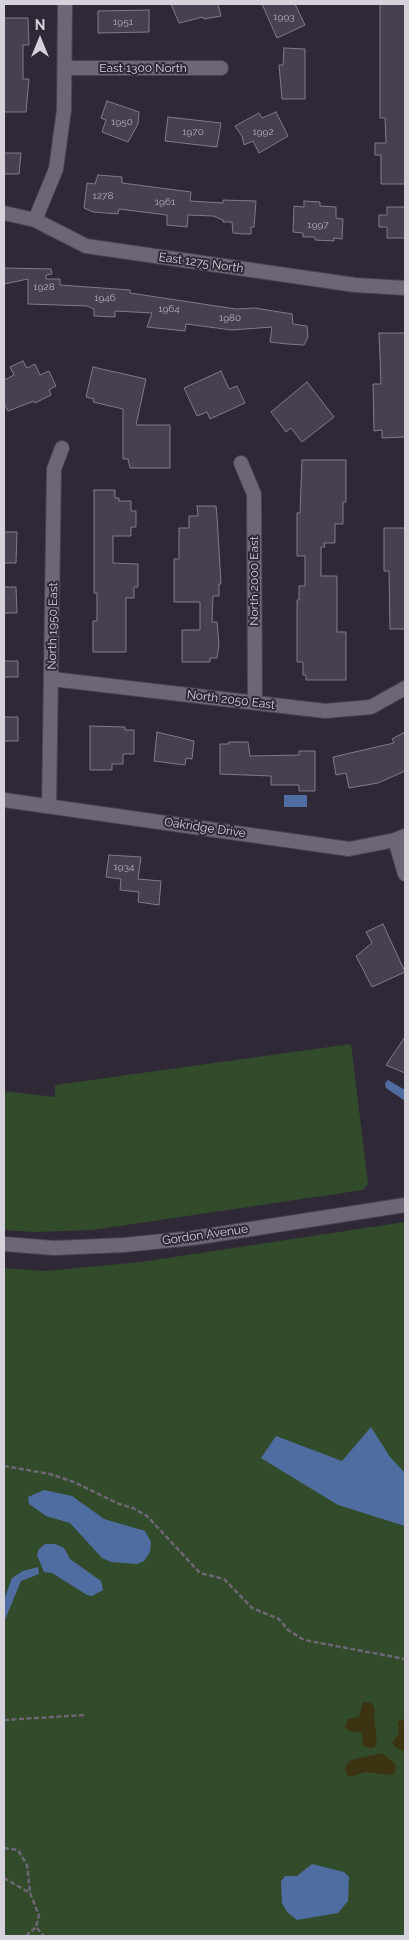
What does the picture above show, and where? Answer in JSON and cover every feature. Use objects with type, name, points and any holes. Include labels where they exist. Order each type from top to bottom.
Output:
[{"type":"street","points":[[35,220],[56,170],[64,110],[65,4]]},
{"type":"street","name":"East 1300 North","points":[[65,68],[221,68]]},
{"type":"street","name":"East 1275 North","points":[[4,213],[35,220],[86,246],[355,285],[405,288]]},
{"type":"street","name":"North 1950 East","points":[[49,806],[54,469],[62,448]]},
{"type":"street","name":"North 2000 East","points":[[241,462],[254,494],[255,703]]},
{"type":"street","name":"North 2050 East","points":[[52,679],[325,711],[371,708],[405,688]]},
{"type":"street","name":"Oakridge Drive","points":[[4,800],[349,849],[400,838]]},
{"type":"street","points":[[400,838],[405,874]]},
{"type":"street","name":"Gordon Avenue","points":[[4,1244],[54,1248],[124,1245],[183,1239],[405,1205]]},
{"type":"path","points":[[4,1466],[50,1474],[74,1482],[147,1516],[200,1573],[224,1579],[234,1587],[241,1598],[252,1608],[279,1619],[288,1630],[304,1640],[405,1658]]},
{"type":"path","points":[[4,1720],[85,1715]]},
{"type":"path","points":[[4,1848],[18,1850],[26,1865],[30,1893],[39,1915],[36,1927],[26,1936]]},
{"type":"path","points":[[4,1878],[30,1893]]},
{"type":"path","points":[[36,1927],[44,1936]]},
{"type":"green space","points":[[351,1044],[368,1184],[363,1190],[92,1230],[34,1232],[4,1230],[4,1091],[55,1097],[55,1085]]},
{"type":"green space","points":[[405,1222],[405,1936],[4,1936],[4,1268],[46,1271],[141,1262]]},
{"type":"sand","points":[[363,1702],[371,1703],[375,1708],[374,1719],[377,1738],[375,1747],[363,1746],[362,1733],[349,1731],[345,1727],[348,1719],[359,1717]]},
{"type":"sand","points":[[405,1719],[405,1752],[395,1747],[392,1742],[399,1734],[398,1722]]},
{"type":"sand","points":[[382,1753],[396,1765],[395,1773],[388,1775],[366,1772],[349,1777],[345,1772],[346,1765],[351,1760]]},
{"type":"water","points":[[284,795],[307,795],[307,807],[284,807]]},
{"type":"water","points":[[388,1080],[405,1090],[405,1101],[386,1088],[385,1083]]},
{"type":"water","points":[[371,1427],[390,1457],[405,1473],[405,1526],[338,1505],[261,1458],[276,1436],[342,1461]]},
{"type":"water","points":[[44,1490],[72,1496],[104,1519],[145,1531],[151,1542],[150,1552],[144,1561],[137,1564],[111,1562],[102,1558],[70,1523],[46,1516],[29,1504],[28,1497]]},
{"type":"water","points":[[45,1544],[55,1544],[64,1548],[70,1559],[101,1581],[103,1590],[92,1596],[87,1595],[52,1573],[44,1572],[37,1555],[39,1549]]},
{"type":"water","points":[[38,1567],[39,1574],[21,1581],[4,1622],[4,1600],[12,1578],[23,1571]]},
{"type":"water","points":[[312,1864],[344,1872],[349,1877],[348,1901],[338,1913],[297,1920],[287,1912],[282,1903],[281,1881],[285,1876],[297,1876]]},
{"type":"building","points":[[171,4],[218,4],[221,16],[204,19],[203,17],[179,23]]},
{"type":"building","points":[[262,4],[295,4],[305,25],[277,38]]},
{"type":"building","points":[[380,4],[405,4],[405,184],[381,184],[381,155],[375,155],[375,143],[386,143],[385,118],[380,118]]},
{"type":"building","points":[[149,10],[149,32],[98,33],[98,11]]},
{"type":"building","points":[[4,18],[28,18],[29,45],[23,45],[23,79],[29,79],[26,112],[4,112]]},
{"type":"building","points":[[284,48],[305,49],[305,99],[282,99],[279,65],[283,65]]},
{"type":"building","points":[[107,101],[139,112],[138,124],[128,142],[102,132],[106,120],[101,118]]},
{"type":"building","points":[[276,112],[288,136],[259,153],[253,141],[244,145],[242,136],[235,126],[259,113],[262,118]]},
{"type":"building","points":[[168,117],[221,123],[217,147],[165,141]]},
{"type":"building","points":[[4,153],[21,153],[19,174],[4,174]]},
{"type":"building","points":[[98,175],[122,177],[122,183],[191,192],[190,201],[223,203],[223,200],[256,201],[254,227],[251,227],[251,234],[243,234],[233,233],[232,222],[223,222],[223,220],[213,216],[188,215],[187,227],[167,225],[167,215],[119,209],[118,214],[93,212],[84,208],[87,183],[95,184]]},
{"type":"building","points":[[304,201],[320,202],[320,206],[336,207],[336,218],[343,219],[342,239],[334,238],[334,241],[315,240],[315,237],[303,237],[303,233],[293,232],[294,206],[304,207]]},
{"type":"building","points":[[387,207],[405,207],[405,238],[387,238],[387,227],[379,227],[379,215],[387,215]]},
{"type":"building","points":[[4,268],[51,269],[52,274],[46,275],[46,279],[60,279],[60,285],[130,290],[130,293],[236,309],[255,308],[292,314],[293,324],[307,326],[308,337],[304,345],[270,342],[272,327],[232,330],[186,324],[185,331],[147,327],[152,313],[115,311],[115,317],[94,316],[94,309],[87,306],[28,304],[28,279],[4,284]]},
{"type":"building","points":[[379,333],[405,333],[405,437],[382,438],[382,430],[374,431],[373,384],[381,384]]},
{"type":"building","points":[[23,361],[27,368],[35,364],[40,375],[49,371],[56,386],[49,390],[51,395],[35,403],[34,401],[8,411],[4,403],[4,380],[14,375],[10,367]]},
{"type":"building","points":[[93,367],[146,379],[136,425],[170,425],[170,468],[130,468],[128,459],[123,459],[123,409],[93,402],[94,399],[86,397]]},
{"type":"building","points":[[221,371],[229,389],[237,386],[245,403],[210,419],[207,412],[197,416],[184,388]]},
{"type":"building","points":[[307,382],[334,417],[302,442],[291,428],[286,432],[271,412]]},
{"type":"building","points":[[302,460],[346,460],[346,502],[343,502],[343,524],[335,524],[335,543],[324,543],[325,547],[321,547],[321,576],[337,576],[337,632],[346,632],[346,680],[306,680],[306,675],[303,675],[303,662],[297,662],[297,600],[299,600],[299,586],[305,586],[305,556],[297,556],[297,513],[300,513]]},
{"type":"building","points":[[94,490],[115,490],[115,498],[119,498],[119,501],[131,501],[131,511],[136,511],[136,527],[131,527],[131,536],[113,536],[113,563],[138,564],[138,587],[134,587],[134,598],[126,598],[126,652],[93,652],[93,621],[97,621],[97,593],[94,593]]},
{"type":"building","points":[[197,506],[216,506],[221,584],[219,584],[219,596],[213,596],[212,622],[217,622],[219,644],[217,658],[210,658],[210,662],[182,662],[182,630],[200,630],[200,602],[174,602],[174,559],[179,559],[179,528],[189,528],[189,516],[198,516]]},
{"type":"building","points":[[384,528],[405,528],[405,629],[390,629],[389,571],[384,571]]},
{"type":"building","points":[[4,532],[17,532],[16,563],[4,563]]},
{"type":"building","points":[[4,587],[16,587],[17,613],[4,613]]},
{"type":"building","points":[[4,661],[18,661],[18,677],[4,677]]},
{"type":"building","points":[[4,717],[18,717],[18,741],[4,741]]},
{"type":"building","points":[[90,726],[125,727],[125,730],[134,730],[134,754],[123,754],[123,764],[112,764],[112,770],[90,770]]},
{"type":"building","points":[[157,732],[194,741],[192,759],[186,758],[185,765],[154,761]]},
{"type":"building","points":[[405,732],[405,771],[378,783],[349,788],[346,773],[336,775],[333,757],[394,743],[392,739]]},
{"type":"building","points":[[229,742],[248,742],[250,756],[299,755],[299,751],[315,751],[315,791],[299,791],[299,785],[271,785],[271,776],[220,774],[220,744],[229,744]]},
{"type":"building","points":[[109,855],[141,857],[138,879],[161,881],[159,905],[138,902],[139,892],[120,890],[121,879],[106,877]]},
{"type":"building","points":[[383,924],[405,972],[372,987],[356,956],[372,943],[366,932]]},
{"type":"building","points":[[405,1037],[405,1073],[386,1065]]}]
